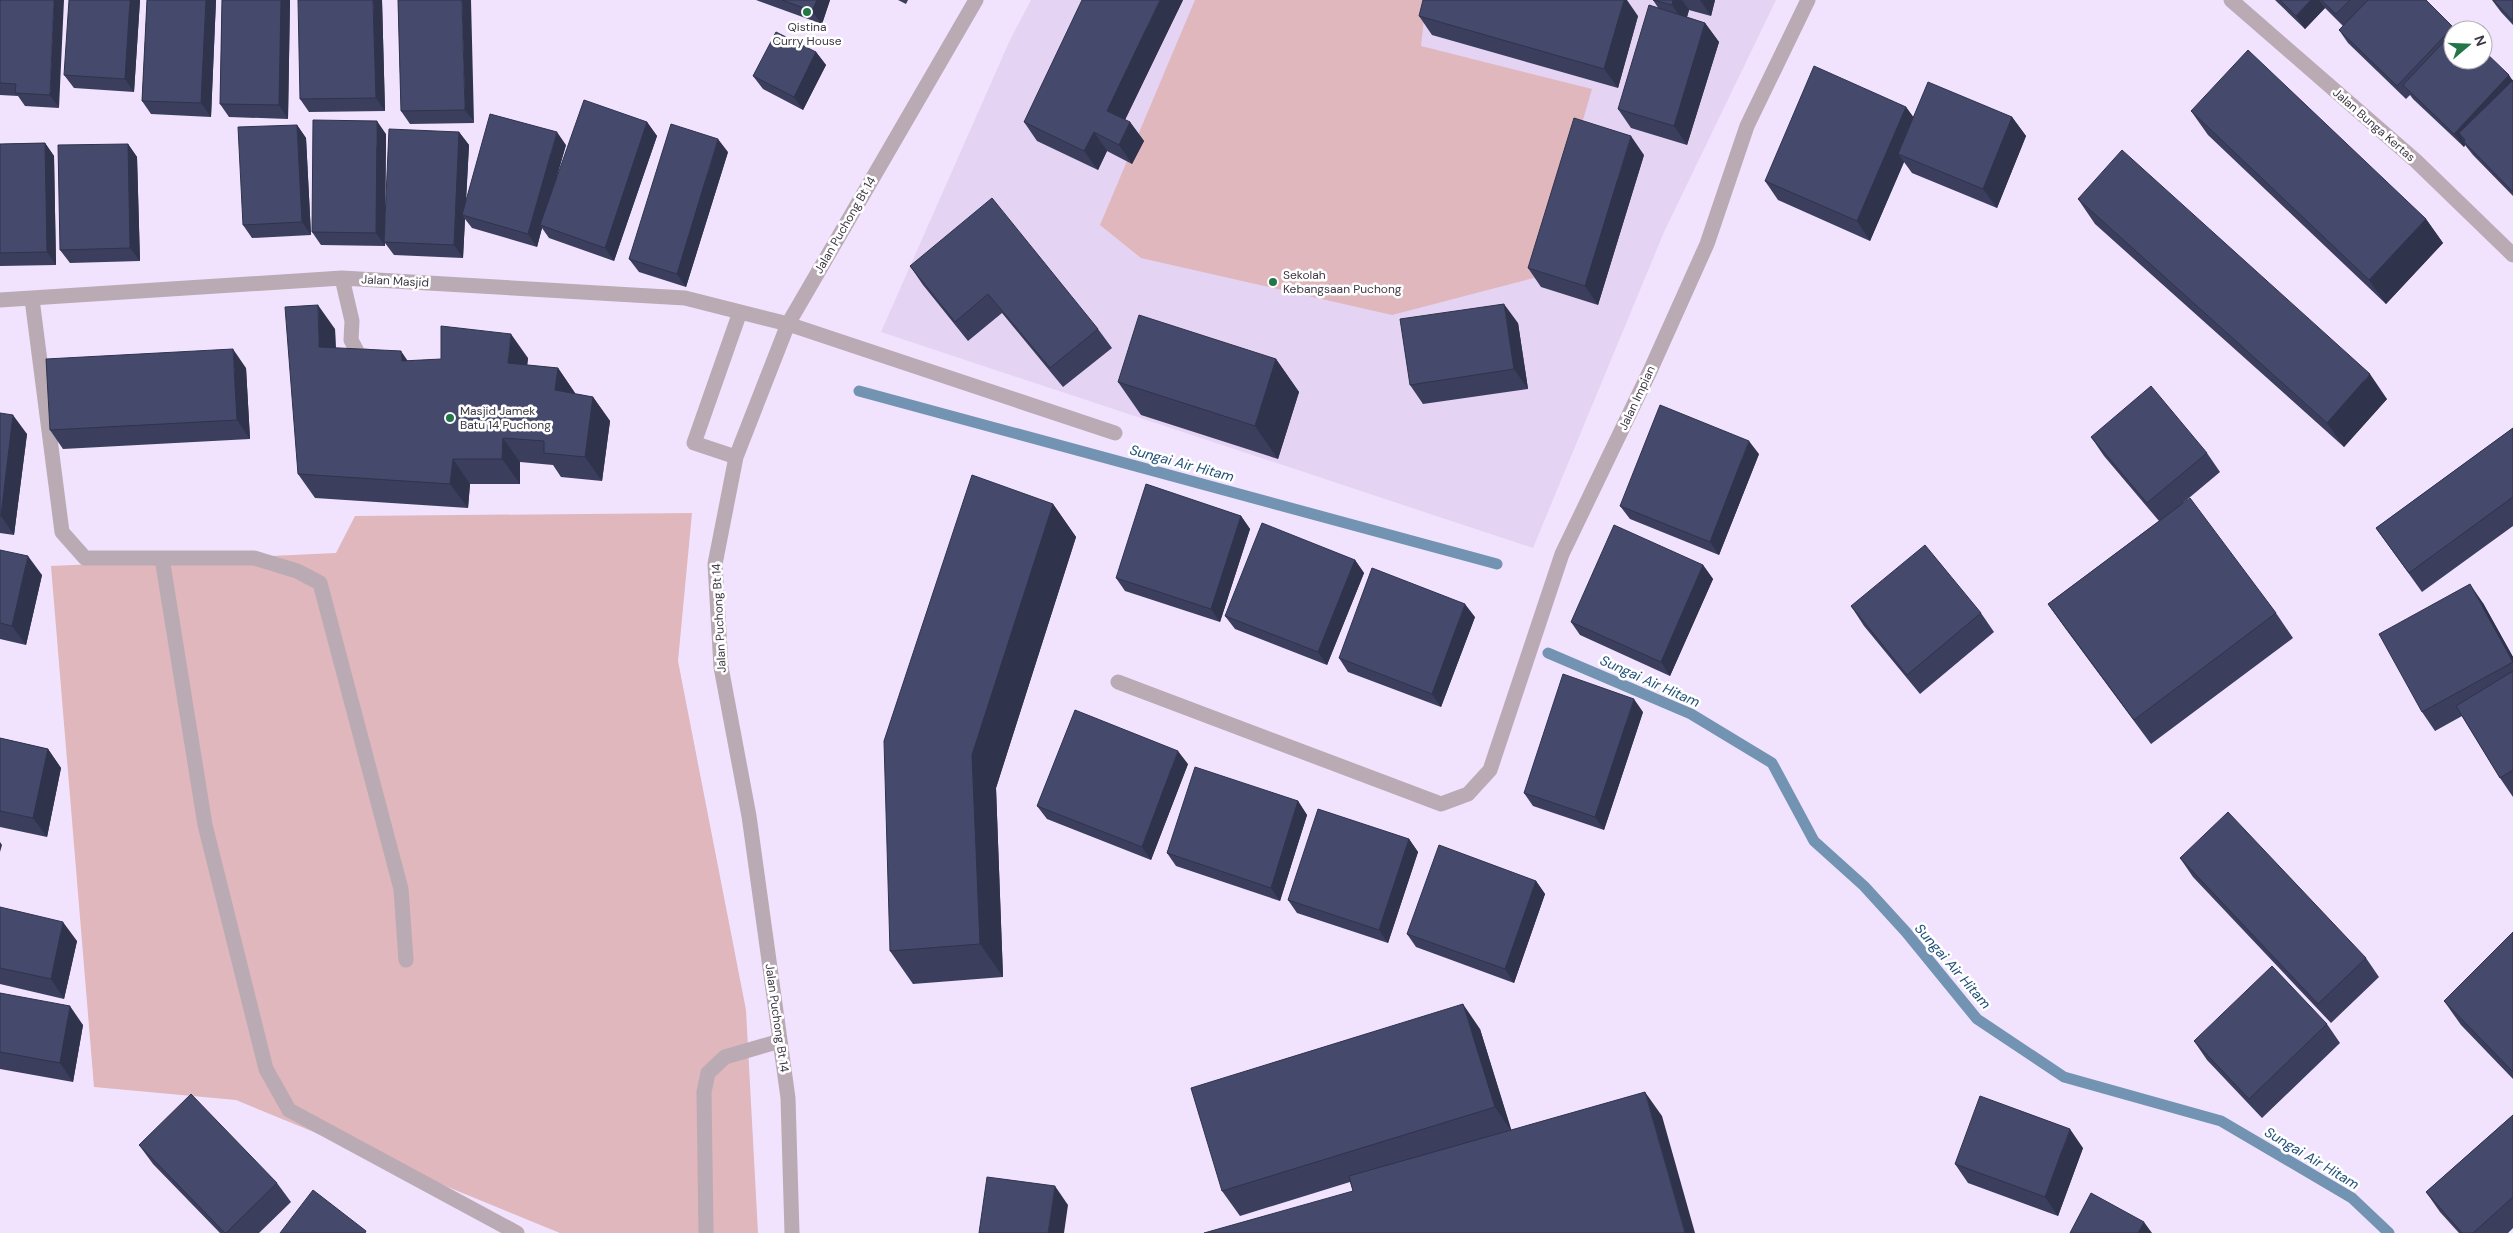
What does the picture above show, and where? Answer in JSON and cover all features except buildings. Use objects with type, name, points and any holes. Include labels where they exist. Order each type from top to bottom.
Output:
[{"type":"street","name":"Jalan Puchong Bt 14","points":[[792,1233],[788,1098],[749,816],[721,667],[715,564],[736,457],[788,324],[976,0]]},
{"type":"street","name":"Jalan Impian","points":[[1118,682],[1441,804],[1468,794],[1490,770],[1562,554],[1650,371],[1707,244],[1747,126],[1808,0]]},
{"type":"street","name":"Jalan Bunga Kertas","points":[[2231,0],[2416,161],[2513,255]]},
{"type":"street","name":"Jalan Masjid","points":[[0,300],[342,278],[685,298],[788,324],[1115,433]]},
{"type":"street","points":[[342,278],[352,321],[351,340],[360,355],[388,359]]},
{"type":"street","points":[[32,299],[62,532],[85,558],[254,558],[297,571],[320,583],[401,889],[406,960]]},
{"type":"street","points":[[736,457],[694,443],[740,312]]},
{"type":"street","points":[[162,558],[205,825],[266,1069],[289,1110],[516,1233]]},
{"type":"street","points":[[706,1233],[704,1092],[708,1073],[725,1057],[780,1041]]},
{"type":"shaded area","name":"Sekolah Kebangsaan Puchong","points":[[1031,0],[1776,0],[1664,232],[1533,548],[881,332],[1010,40]]},
{"type":"shaded area","points":[[1195,0],[1426,0],[1421,46],[1592,89],[1537,277],[1392,315],[1141,258],[1100,225]]},
{"type":"shaded area","points":[[692,513],[678,661],[746,1010],[758,1233],[560,1233],[236,1100],[94,1087],[51,566],[336,553],[355,516]]},
{"type":"waterway","name":"Sungai Air Hitam","points":[[859,391],[1497,564]]},
{"type":"waterway","name":"Sungai Air Hitam","points":[[1548,653],[1691,714],[1772,763],[1814,841],[1864,886],[1906,932],[1977,1019],[2064,1077],[2221,1121],[2352,1198],[2389,1233]]},
{"type":"place","name":"Qistina Curry House","points":[[807,12]]},
{"type":"place","name":"Sekolah Kebangsaan Puchong","points":[[1273,282]]},
{"type":"place","name":"Masjid Jamek Batu 14 Puchong","points":[[450,418]]}]
